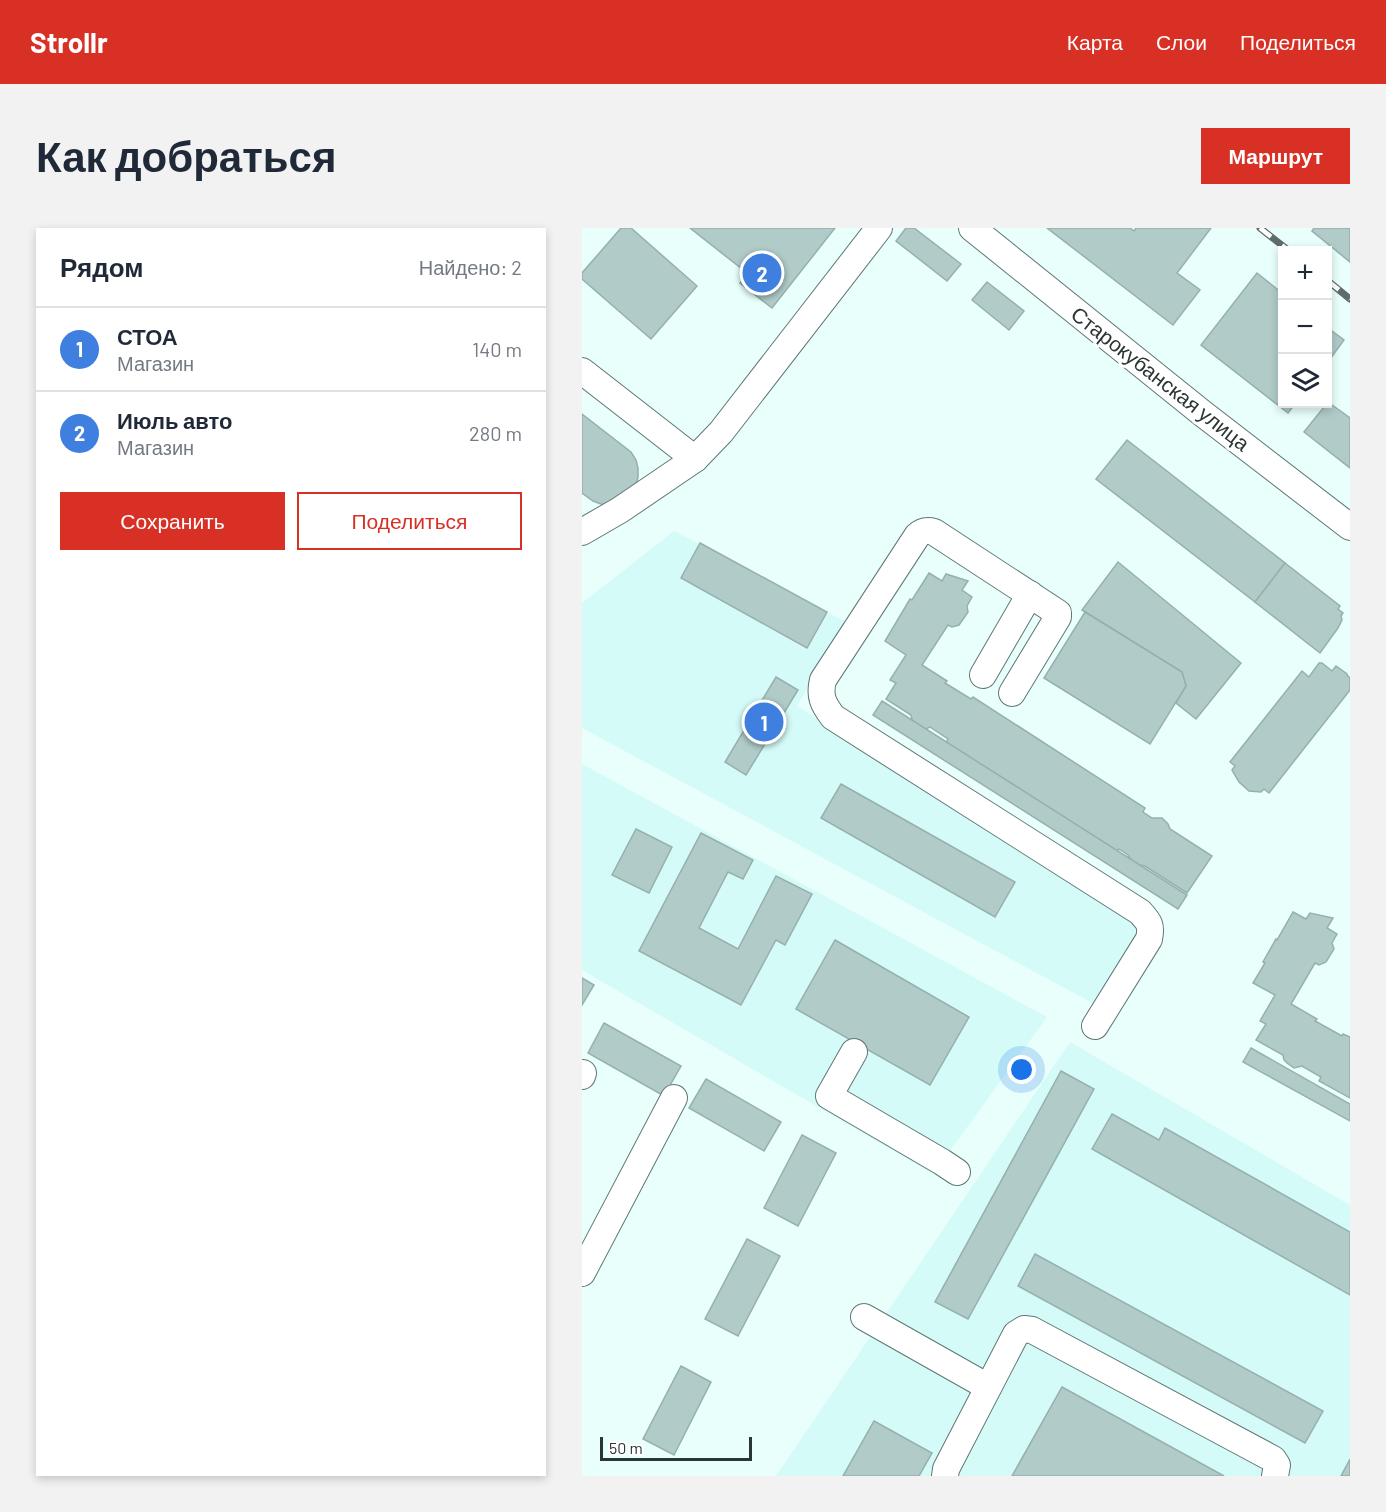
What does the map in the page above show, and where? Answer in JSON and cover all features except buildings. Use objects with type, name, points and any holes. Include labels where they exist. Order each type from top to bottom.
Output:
[{"type":"street","points":[[585,526],[620,510],[694,459],[721,432],[879,228]]},
{"type":"street","name":"Старокубанская улица","points":[[985,232],[1202,413],[1350,527]]},
{"type":"street","points":[[582,371],[694,459]]},
{"type":"street","points":[[1012,693],[1058,617],[1058,613],[934,532],[929,531],[921,532],[917,536],[823,680],[820,692],[825,707],[833,717],[1140,912],[1149,921],[1151,930],[1149,939],[1095,1026]]},
{"type":"street","points":[[983,675],[1030,594]]},
{"type":"street","points":[[854,1052],[829,1096],[957,1172]]},
{"type":"street","points":[[582,1273],[674,1098]]},
{"type":"street","points":[[864,1317],[988,1387]]},
{"type":"street","points":[[945,1476],[946,1469],[1016,1334],[1024,1329],[1032,1330],[1273,1459],[1277,1466],[1275,1476]]},
{"type":"shaded area","points":[[674,531],[846,622],[797,706],[1143,927],[1098,1006],[582,728],[582,603]]},
{"type":"shaded area","points":[[582,764],[1047,1017],[933,1174],[582,970]]},
{"type":"shaded area","points":[[1070,1042],[1350,1205],[1350,1476],[776,1476]]},
{"type":"railway","points":[[1260,228],[1283,246]]},
{"type":"railway","points":[[1332,284],[1350,299]]},
{"type":"place","name":"Июль авто","points":[[762,273]]},
{"type":"place","name":"СТОА","points":[[764,722]]}]
